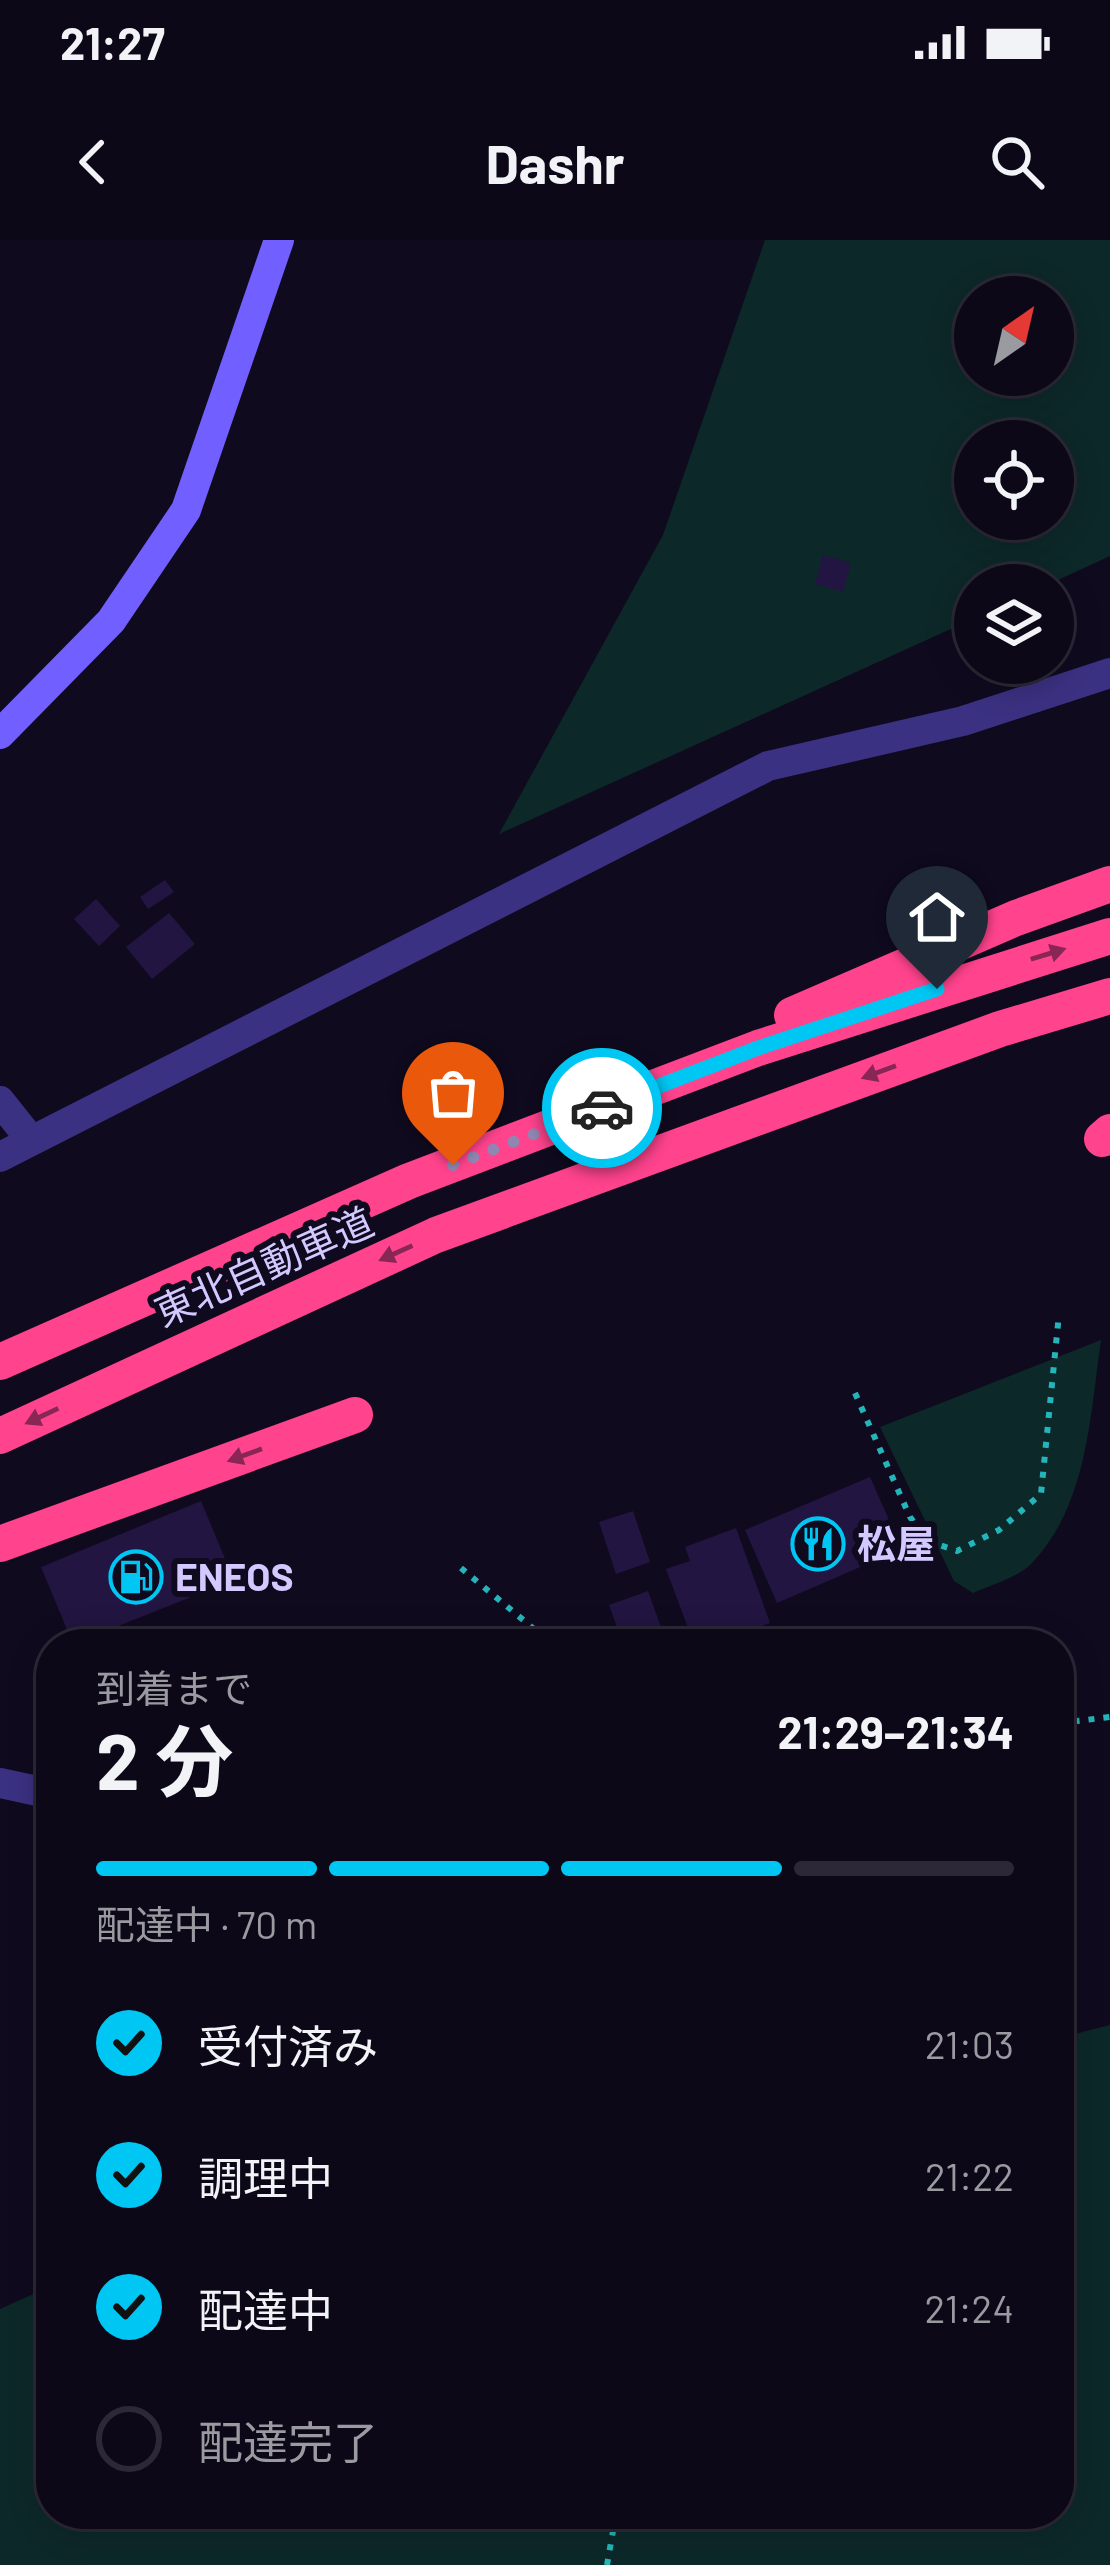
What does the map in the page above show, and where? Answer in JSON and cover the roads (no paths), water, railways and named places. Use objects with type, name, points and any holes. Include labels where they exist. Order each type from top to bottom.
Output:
[{"type":"highway","points":[[409,1181],[1016,918],[1110,884]]},
{"type":"highway","name":"東北自動車道","points":[[0,1362],[409,1181],[758,1048],[1110,936]]},
{"type":"highway","name":"東北自動車道","points":[[0,1436],[436,1235],[1000,1029],[1110,996]]},
{"type":"highway","points":[[0,1544],[355,1415]]},
{"type":"street","points":[[0,734],[112,621],[186,510],[279,240]]},
{"type":"street","points":[[0,1157],[768,766],[963,721],[1110,673]]},
{"type":"street","points":[[0,1101],[31,1140]]},
{"type":"street","points":[[0,1783],[36,1791]]},
{"type":"place","name":"松屋","points":[[818,1544]]},
{"type":"place","name":"ENEOS","points":[[136,1577]]}]
